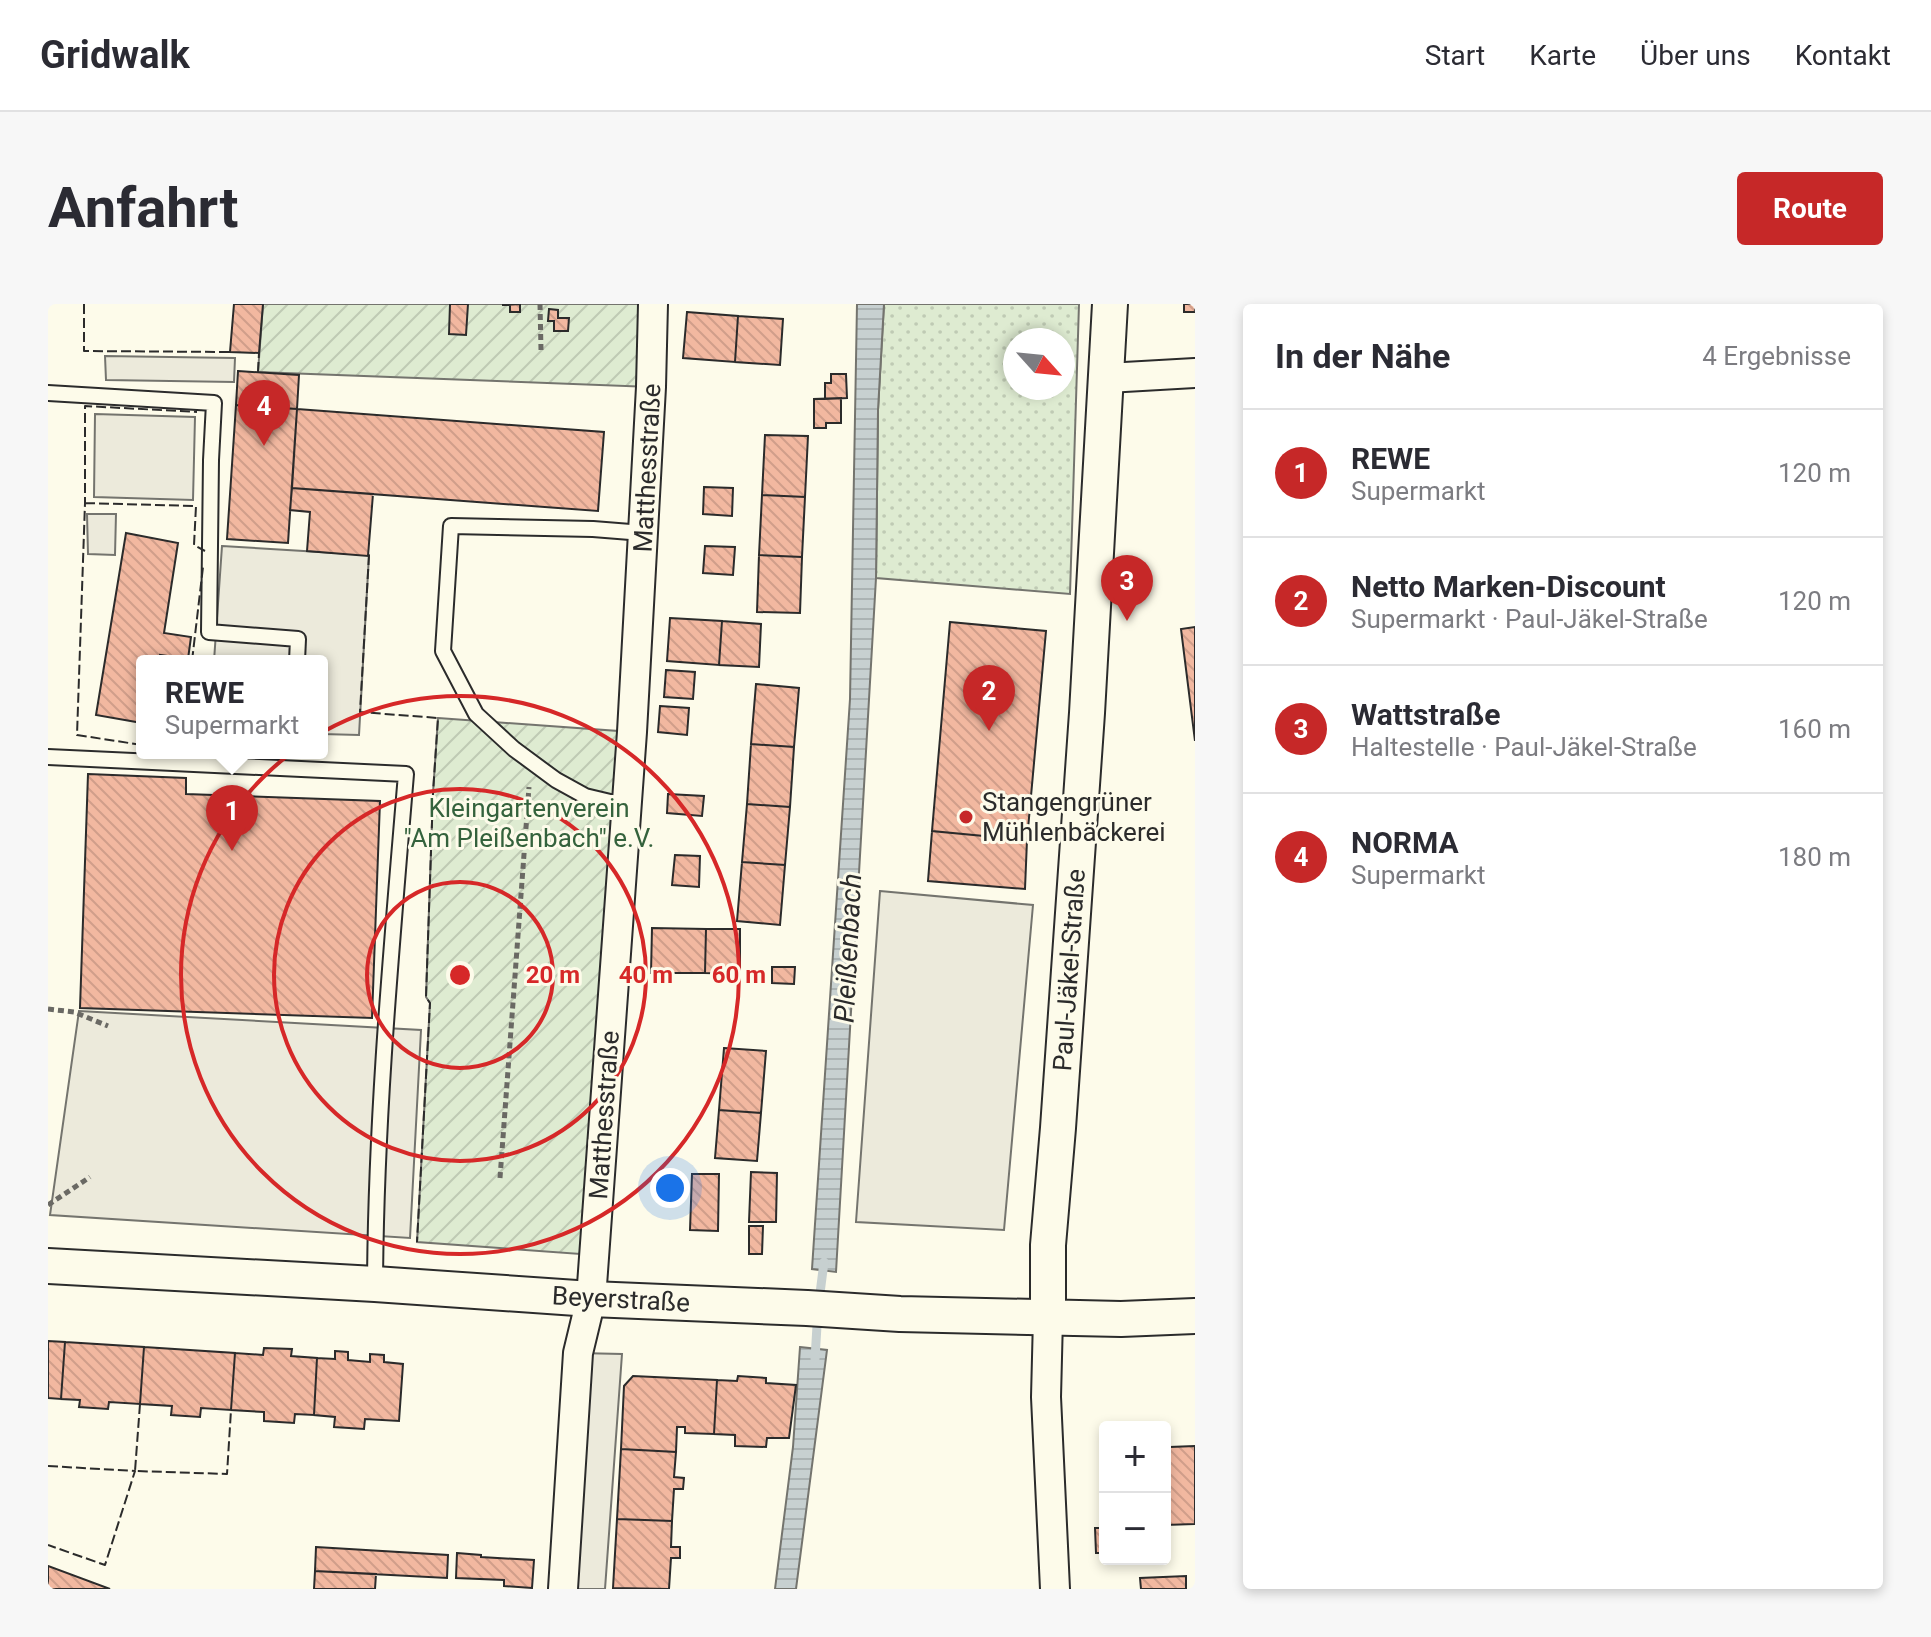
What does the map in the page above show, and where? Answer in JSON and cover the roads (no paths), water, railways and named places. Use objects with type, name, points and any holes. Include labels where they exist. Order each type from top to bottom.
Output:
[{"type":"street","name":"Matthesstraße","points":[[563,1589],[578,1353],[591,1299],[627,806],[653,304]]},
{"type":"street","name":"Paul-Jäkel-Straße","points":[[1055,1589],[1046,1397],[1048,1245],[1087,713],[1110,304]]},
{"type":"street","points":[[1107,378],[1195,373]]},
{"type":"street","name":"Beyerstraße","points":[[48,1266],[591,1299],[900,1314],[1121,1319],[1195,1316]]},
{"type":"lane","points":[[48,393],[214,403],[209,632],[298,639],[297,655]]},
{"type":"lane","points":[[627,806],[585,796],[556,780],[514,749],[476,714],[443,651],[451,526],[643,533]]},
{"type":"lane","points":[[48,757],[406,774],[375,1201],[375,1284]]},
{"type":"lane","points":[[293,769],[294,759]]},
{"type":"water","points":[[857,304],[884,304],[878,410],[876,578],[836,1272],[812,1269],[850,699]]},
{"type":"water","points":[[800,1347],[827,1350],[796,1589],[775,1589],[793,1447]]},
{"type":"waterway","name":"Pleißenbach","points":[[815,1359],[824,1262]]},
{"type":"place","name":"NORMA","points":[[264,446]]},
{"type":"place","name":"Wattstraße","points":[[1127,621]]},
{"type":"place","name":"Netto Marken-Discount","points":[[989,731]]},
{"type":"place","name":"Stangengrüner Mühlenbäckerei","points":[[966,817]]},
{"type":"place","name":"REWE","points":[[232,851]]},
{"type":"park label","name":"Kleingartenverein \"Am Pleißenbach\" e.V.","points":[[529,823]]}]
